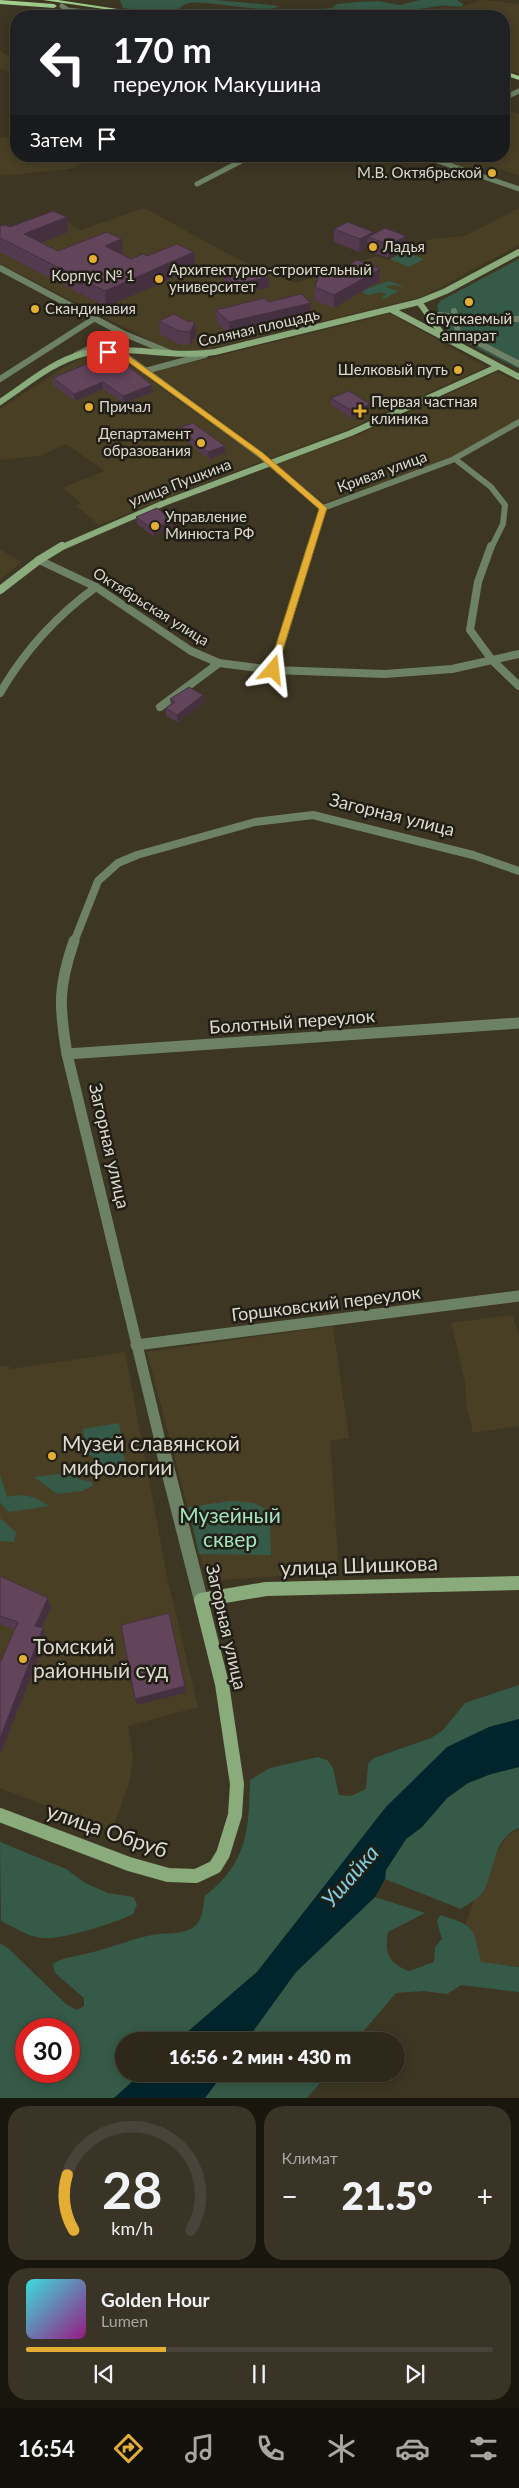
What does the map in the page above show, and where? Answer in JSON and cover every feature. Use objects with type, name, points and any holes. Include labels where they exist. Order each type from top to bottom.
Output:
[{"type":"main road","points":[[46,0],[109,10]]},
{"type":"main road","points":[[84,0],[91,5],[109,10]]},
{"type":"main road","points":[[0,2],[109,10]]},
{"type":"street","points":[[62,6],[68,10]]},
{"type":"street","points":[[198,184],[240,162]]},
{"type":"street","points":[[440,162],[519,189]]},
{"type":"street","points":[[392,310],[446,291],[519,252]]},
{"type":"street","points":[[0,277],[3,270],[122,333],[154,348],[182,356]]},
{"type":"street","points":[[419,302],[443,336]]},
{"type":"street","points":[[392,310],[519,377]]},
{"type":"street","name":"Соляная площадь","points":[[0,402],[71,358],[96,351],[121,350],[182,356],[205,355],[392,310]]},
{"type":"street","points":[[519,313],[508,316],[454,314],[458,332],[515,362],[519,354]]},
{"type":"street","points":[[508,316],[519,319]]},
{"type":"street","points":[[0,379],[95,318]]},
{"type":"street","points":[[71,358],[122,333]]},
{"type":"street","points":[[96,351],[117,353],[145,371],[269,463],[323,508]]},
{"type":"street","points":[[145,371],[205,355]]},
{"type":"street","name":"улица Пушкина","points":[[0,590],[39,560],[77,539],[269,463],[351,433],[497,367]]},
{"type":"street","name":"Кривая улица","points":[[273,670],[323,508],[405,479],[455,458],[519,422]]},
{"type":"street","points":[[455,458],[496,493],[505,504],[506,515],[486,556],[474,591],[470,630],[492,660],[519,686]]},
{"type":"street","name":"Октябрьская улица","points":[[39,560],[96,587],[191,651],[219,663],[273,670],[385,674],[452,669],[519,654]]},
{"type":"street","points":[[0,693],[16,663],[29,648],[78,600],[96,587]]},
{"type":"street","points":[[160,707],[219,663]]},
{"type":"street","name":"Загорная улица","points":[[223,1854],[235,1815],[237,1784],[222,1684],[136,1345],[68,1054],[60,1012],[63,973],[98,881],[118,863],[137,855],[255,822],[313,815],[473,855],[519,871]]},
{"type":"street","name":"Болотный переулок","points":[[68,1054],[519,1024]]},
{"type":"street","name":"Горшковский переулок","points":[[136,1345],[519,1296]]},
{"type":"street","name":"улица Шишкова","points":[[201,1600],[266,1589],[519,1583]]},
{"type":"street","name":"улица Обруб","points":[[0,1815],[129,1864],[168,1875],[196,1876],[215,1867],[223,1854]]},
{"type":"shaded area","points":[[484,0],[519,4],[519,74],[510,71],[510,10],[427,10],[444,7],[456,8]]},
{"type":"shaded area","points":[[0,49],[10,56],[10,72],[0,69]]},
{"type":"shaded area","points":[[510,111],[519,114],[519,175],[488,166],[476,173],[444,162],[510,162]]},
{"type":"shaded area","points":[[4,137],[10,139],[10,162],[86,162],[69,169],[0,176],[0,139]]},
{"type":"shaded area","name":"Архитектурно-строительный университет","points":[[144,208],[236,258],[296,283],[376,256],[389,260],[431,239],[465,236],[517,209],[519,209],[519,245],[422,297],[201,351],[174,350],[157,344],[0,264],[0,238],[63,220],[81,230]]},
{"type":"shaded area","points":[[389,314],[486,367],[347,430],[271,458],[154,372]]},
{"type":"shaded area","points":[[97,355],[115,356],[122,359],[262,461],[99,525],[76,506],[81,503],[62,488],[105,471],[66,444],[40,456],[0,460],[0,409],[66,366],[85,357]]},
{"type":"shaded area","points":[[497,372],[519,382],[519,419],[452,457],[404,477],[364,488],[324,503],[276,465],[357,435]]},
{"type":"shaded area","points":[[0,551],[22,562],[0,580]]},
{"type":"shaded area","points":[[512,1315],[519,1336],[519,1426],[473,1433],[466,1403],[465,1381],[451,1323]]},
{"type":"shaded area","points":[[333,1326],[349,1438],[330,1441],[339,1572],[207,1581],[147,1352]]},
{"type":"shaded area","points":[[125,1352],[168,1581],[198,1707],[128,1726],[133,1756],[130,1780],[112,1831],[0,1788],[0,1528],[4,1522],[0,1518],[0,1366],[9,1366],[10,1369]]},
{"type":"shaded area","points":[[519,1829],[519,1966],[467,1963],[464,1929],[480,1882],[506,1837]]},
{"type":"green space","points":[[120,0],[216,0],[279,6],[263,9],[210,3],[189,3],[178,10],[123,8]]},
{"type":"green space","points":[[420,0],[457,0],[463,6],[440,6],[408,10],[303,10],[332,8],[337,4],[358,2],[378,1],[400,5]]},
{"type":"green space","points":[[404,252],[424,259],[409,267],[390,259]]},
{"type":"green space","points":[[519,259],[519,369],[451,335],[443,326],[437,306],[440,301]]},
{"type":"green space","points":[[389,281],[406,287],[393,285],[385,287],[399,291],[383,299],[381,298],[386,294],[381,292],[368,295],[363,293],[364,290]]},
{"type":"green space","points":[[119,1423],[126,1468],[118,1473],[108,1469],[87,1454],[83,1429]]},
{"type":"green space","points":[[73,1472],[79,1479],[92,1482],[92,1486],[82,1491],[57,1494],[34,1477]]},
{"type":"green space","points":[[0,1474],[7,1497],[29,1496],[49,1506],[9,1512],[0,1503]]},
{"type":"green space","name":"Музейный сквер","points":[[231,1501],[254,1503],[270,1511],[271,1555],[199,1554],[188,1507]]},
{"type":"green space","points":[[0,1518],[16,1532],[14,1542],[0,1541]]},
{"type":"green space","points":[[519,1685],[519,1719],[489,1727],[386,1807],[257,1972],[187,2032],[115,2032],[115,2082],[132,2082],[114,2098],[0,2098],[0,1943],[9,1949],[67,2005],[77,2010],[84,2006],[84,1998],[55,1973],[53,1964],[66,1958],[144,1937],[186,1931],[196,1925],[201,1916],[205,1896],[230,1871],[243,1845],[248,1815],[250,1780],[270,1768],[318,1757],[327,1760],[333,1768],[339,1795],[351,1796],[366,1789],[368,1764],[374,1758],[431,1738],[443,1730],[465,1703]]},
{"type":"green space","points":[[519,1767],[519,1828],[510,1832],[499,1847],[487,1884],[479,1896],[461,1909],[385,1879],[386,1870],[406,1839],[422,1827],[447,1798],[468,1783],[491,1774]]},
{"type":"green space","points":[[0,1842],[66,1869],[85,1883],[108,1893],[133,1897],[137,1904],[133,1914],[85,1931],[45,1938],[27,1934],[1,1921]]},
{"type":"green space","points":[[375,1897],[425,1913],[388,1932],[387,1946],[389,1957],[397,1965],[409,1971],[434,1962],[435,1947],[442,1939],[437,1921],[440,1915],[460,1922],[471,1929],[481,1962],[519,1967],[519,1992],[461,1985],[447,1994],[423,1991],[396,1993],[363,2032],[253,2032],[296,1972]]},
{"type":"green space","points":[[217,2082],[321,2082],[307,2098],[205,2098]]},
{"type":"water","name":"Ушайка","points":[[519,1719],[519,1767],[491,1774],[468,1783],[447,1798],[422,1827],[406,1839],[386,1870],[385,1879],[375,1897],[296,1972],[253,2032],[187,2032],[257,1972],[386,1807],[447,1747],[489,1727]]},
{"type":"water","points":[[132,2082],[217,2082],[205,2098],[114,2098]]},
{"type":"building","points":[[53,211],[67,217],[24,234],[58,251],[107,232],[122,239],[105,246],[131,259],[143,254],[147,256],[177,244],[194,252],[105,291],[0,238],[0,226],[10,227]]},
{"type":"building","points":[[348,222],[373,232],[360,239],[334,229]]},
{"type":"building","points":[[385,228],[406,236],[389,245],[368,237]]},
{"type":"building","points":[[357,260],[380,269],[334,295],[315,287],[321,269],[336,265],[344,268]]},
{"type":"building","points":[[257,266],[269,277],[235,284],[224,273]]},
{"type":"building","points":[[301,294],[311,303],[229,322],[216,310],[264,298],[269,302]]},
{"type":"building","points":[[174,314],[187,321],[195,322],[190,332],[179,331],[159,321]]},
{"type":"building","points":[[108,355],[115,356],[152,385],[123,396],[103,382],[74,394],[53,378]]},
{"type":"building","points":[[349,391],[370,404],[352,411],[331,398]]},
{"type":"building","points":[[193,423],[225,446],[208,452],[179,428]]},
{"type":"building","points":[[157,508],[173,520],[153,529],[136,517]]},
{"type":"building","points":[[189,687],[203,695],[177,715],[166,708],[175,702],[170,699]]},
{"type":"building","name":"Томский районный суд","points":[[0,1576],[48,1598],[35,1626],[43,1628],[0,1738],[0,1663],[18,1622],[0,1616]]},
{"type":"building","points":[[169,1613],[185,1686],[135,1699],[121,1625]]},
{"type":"place","name":"М.В. Октябрьской","points":[[492,173]]},
{"type":"place","name":"Ладья","points":[[373,247]]},
{"type":"place","name":"Корпус № 1","points":[[93,259]]},
{"type":"place","name":"Архитектурно-строительный университет","points":[[159,279]]},
{"type":"place","name":"Спускаемый аппарат","points":[[469,302]]},
{"type":"place","name":"Скандинавия","points":[[35,309]]},
{"type":"place","name":"Шелковый путь","points":[[458,370]]},
{"type":"place","name":"Причал","points":[[89,407]]},
{"type":"place","name":"Первая частная клиника","points":[[360,411]]},
{"type":"place","name":"Департамент образования","points":[[201,443]]},
{"type":"place","name":"Управление Минюста РФ","points":[[155,526]]},
{"type":"place","name":"Музей славянской мифологии","points":[[52,1456]]},
{"type":"place","name":"Томский районный суд","points":[[23,1659]]},
{"type":"route","points":[[108,352],[127,357],[260,455],[323,508],[273,670]]}]
